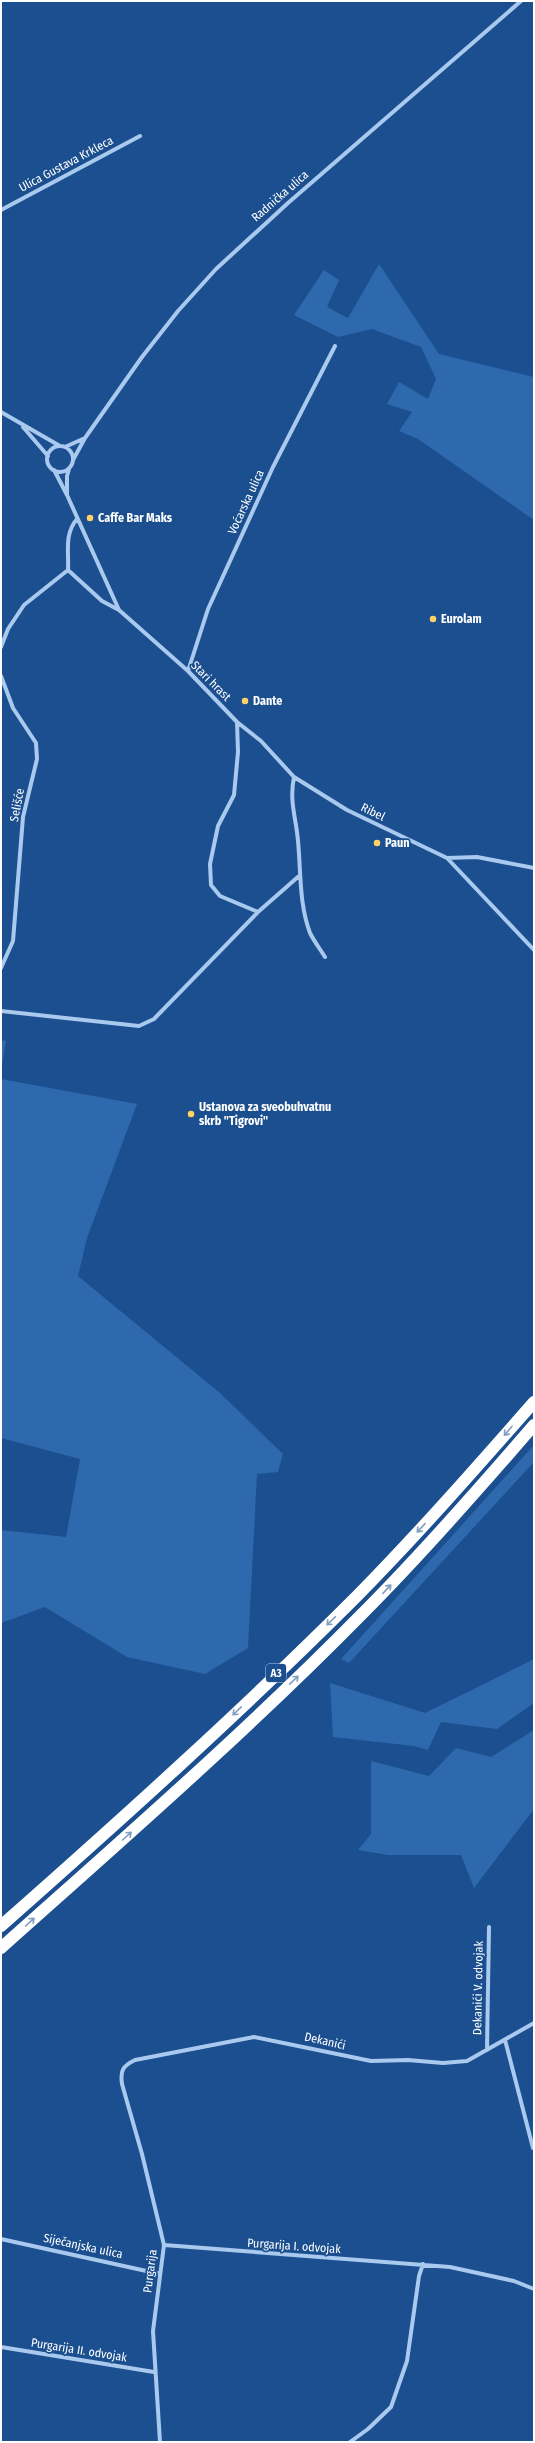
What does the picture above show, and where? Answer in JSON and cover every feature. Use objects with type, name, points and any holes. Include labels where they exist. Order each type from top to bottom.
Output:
[{"type":"highway","name":"A3","points":[[1,1926],[168,1777],[357,1596],[450,1498],[534,1402]]},
{"type":"highway","name":"A3","points":[[1,1948],[180,1789],[362,1614],[457,1514],[534,1425]]},
{"type":"street","name":"Radnička ulica","points":[[73,460],[85,438],[142,357],[178,311],[216,269],[276,213],[521,1]]},
{"type":"street","name":"Ulica Gustava Krkleca","points":[[1,210],[140,136]]},
{"type":"street","name":"Voćarska ulica","points":[[188,671],[213,597],[273,466],[335,346]]},
{"type":"street","points":[[1,412],[15,420],[62,447],[71,452],[73,460],[70,468],[63,472],[54,470],[49,464],[48,456],[32,435],[15,420]]},
{"type":"street","points":[[48,456],[52,449],[62,447],[85,438]]},
{"type":"street","name":"Stari hrast","points":[[67,495],[67,476],[70,468]]},
{"type":"street","name":"Stari hrast","points":[[54,470],[67,495],[118,610],[188,671],[238,722],[261,741],[294,777]]},
{"type":"street","points":[[77,519],[70,528],[67,538],[68,570],[102,602],[118,610]]},
{"type":"street","points":[[1,647],[8,629],[24,605],[68,570]]},
{"type":"street","name":"Selišće","points":[[1,676],[12,708],[36,743],[37,759],[23,817],[13,941],[1,968]]},
{"type":"street","points":[[238,722],[238,752],[234,795],[218,826],[210,864],[211,885],[220,896],[258,912]]},
{"type":"street","points":[[294,777],[291,795],[298,841],[299,876],[310,933],[325,957]]},
{"type":"street","name":"Ribel","points":[[294,777],[347,810],[447,858],[534,950]]},
{"type":"street","name":"Ribel","points":[[447,858],[477,857],[534,868]]},
{"type":"street","points":[[1,1010],[139,1026],[154,1019],[258,912],[299,876]]},
{"type":"street","name":"Dekanići V. odvojak","points":[[487,2050],[489,1927]]},
{"type":"street","name":"Dekanići","points":[[122,2084],[120,2073],[124,2066],[135,2060],[232,2039],[254,2037],[371,2061],[408,2060],[443,2064],[467,2061],[534,2024]]},
{"type":"street","points":[[505,2040],[534,2148]]},
{"type":"street","name":"Purgarija","points":[[122,2084],[142,2154],[164,2245],[153,2332],[154,2372],[160,2442]]},
{"type":"street","name":"Siječanjska ulica","points":[[1,2238],[160,2274]]},
{"type":"street","name":"Purgarija I. odvojak","points":[[164,2245],[423,2264],[457,2269],[514,2282],[534,2289]]},
{"type":"street","points":[[350,2442],[368,2429],[390,2407],[406,2361],[419,2276],[423,2264]]},
{"type":"street","name":"Purgarija II. odvojak","points":[[1,2347],[154,2372]]},
{"type":"shaded area","points":[[379,264],[439,354],[534,377],[534,520],[418,439],[399,431],[412,412],[387,404],[399,382],[428,399],[436,379],[421,347],[372,329],[338,337],[294,315],[324,270],[339,280],[327,307],[348,318]]},
{"type":"shaded area","points":[[1,1040],[6,1041],[1,1071]]},
{"type":"shaded area","points":[[1,1079],[137,1104],[87,1238],[78,1276],[220,1393],[283,1454],[278,1472],[257,1474],[248,1648],[205,1674],[127,1657],[45,1607],[1,1623],[1,1530],[66,1537],[80,1459],[1,1438]]},
{"type":"shaded area","points":[[534,1445],[534,1462],[349,1663],[341,1659]]},
{"type":"shaded area","points":[[534,1659],[534,1703],[497,1729],[441,1722],[428,1750],[414,1746],[333,1737],[330,1683],[425,1713]]},
{"type":"shaded area","points":[[534,1730],[534,1809],[474,1888],[461,1855],[388,1855],[358,1850],[371,1834],[371,1761],[429,1776],[456,1748],[491,1757]]},
{"type":"place","name":"Caffe Bar Maks","points":[[90,518]]},
{"type":"place","name":"Eurolam","points":[[433,619]]},
{"type":"place","name":"Dante","points":[[245,701]]},
{"type":"place","name":"Paun","points":[[377,843]]},
{"type":"place","name":"Ustanova za sveobuhvatnu skrb \"Tigrovi\"","points":[[191,1114]]}]
